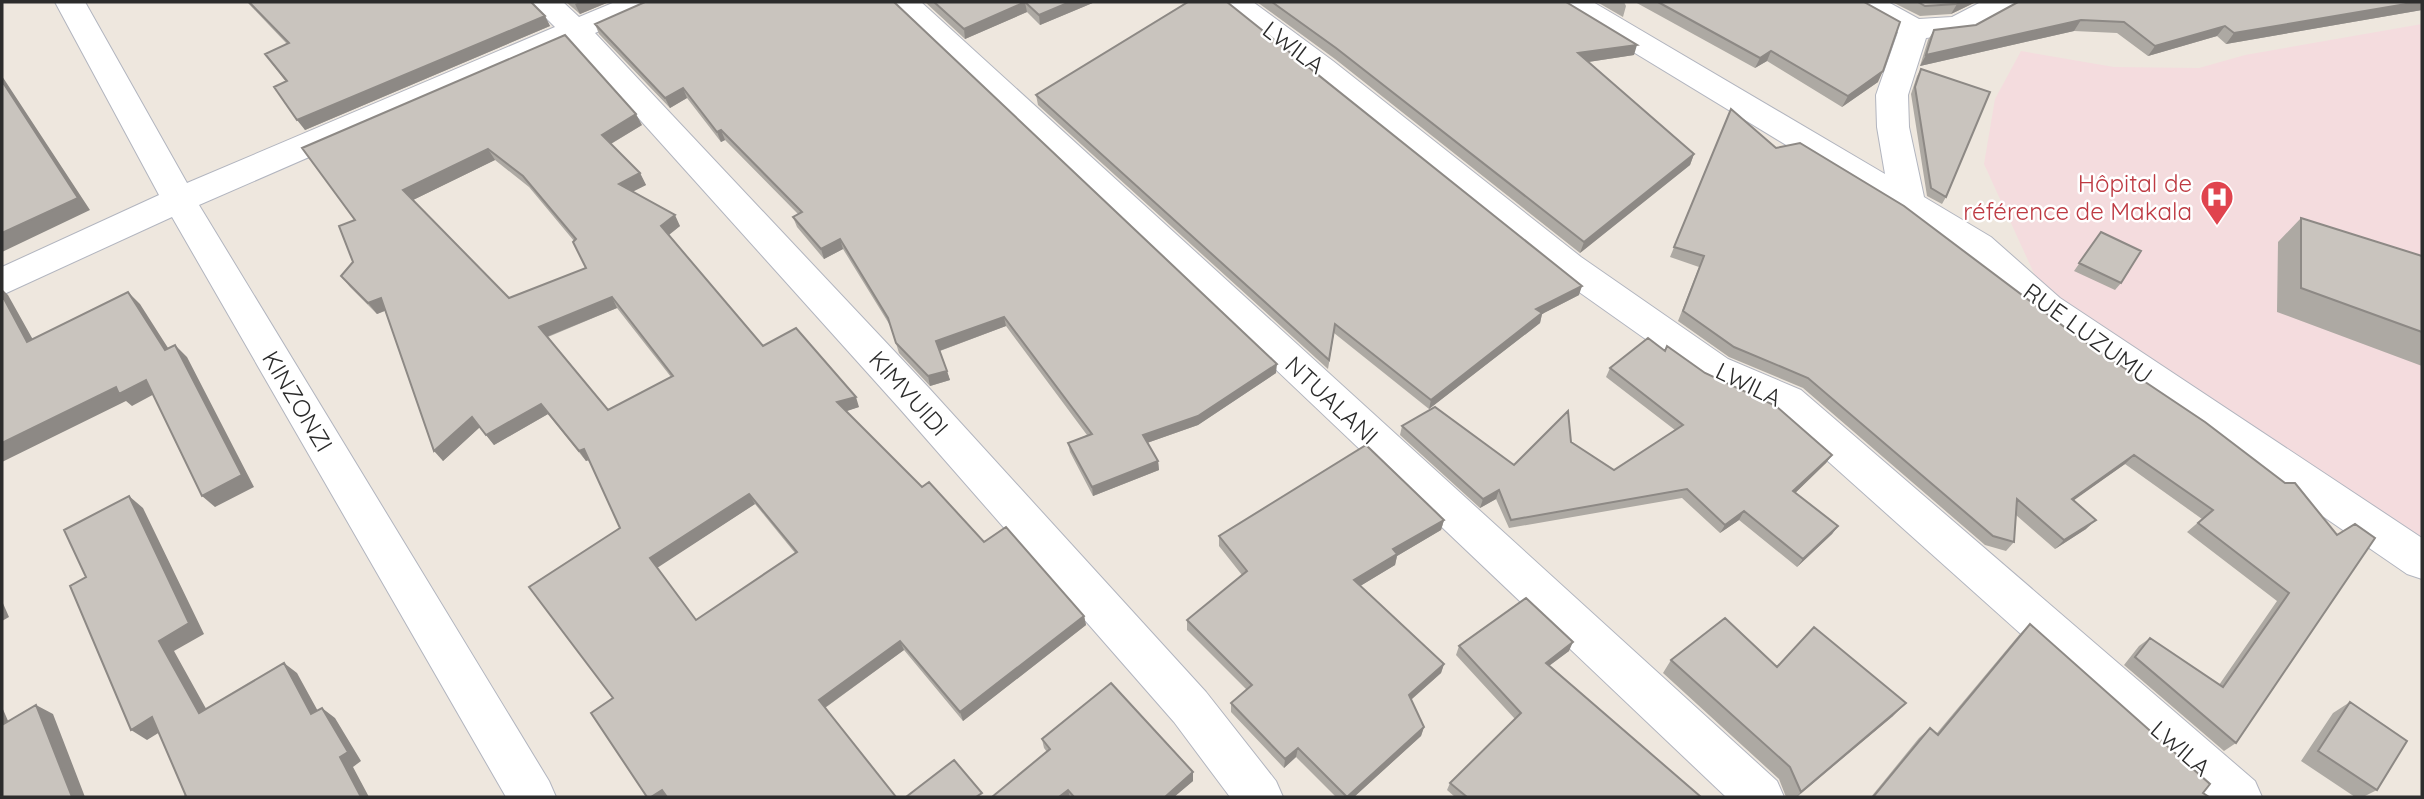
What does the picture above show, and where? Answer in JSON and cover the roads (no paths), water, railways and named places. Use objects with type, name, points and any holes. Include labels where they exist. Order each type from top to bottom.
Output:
[{"type":"street","name":"KINZONZI","points":[[70,2],[179,200],[532,797]]},
{"type":"street","name":"KIMVUIDI","points":[[545,2],[575,29],[914,398],[1190,707],[1259,797]]},
{"type":"street","points":[[2,282],[179,200],[640,2]]},
{"type":"street","name":"NTUALANI","points":[[904,2],[1760,797]]},
{"type":"street","name":"LWILA","points":[[1234,2],[1322,68],[1568,266],[1715,369],[1787,401],[2238,797]]},
{"type":"street","name":"RUE LUZUMU","points":[[1572,2],[1979,246],[2047,308],[2422,561]]},
{"type":"street","points":[[1867,2],[1914,29],[1958,26],[2004,2]]},
{"type":"street","points":[[1908,204],[1893,127],[1892,95],[1914,29]]},
{"type":"place","name":"Hôpital de référence de Makala","points":[[2217,227]]}]
